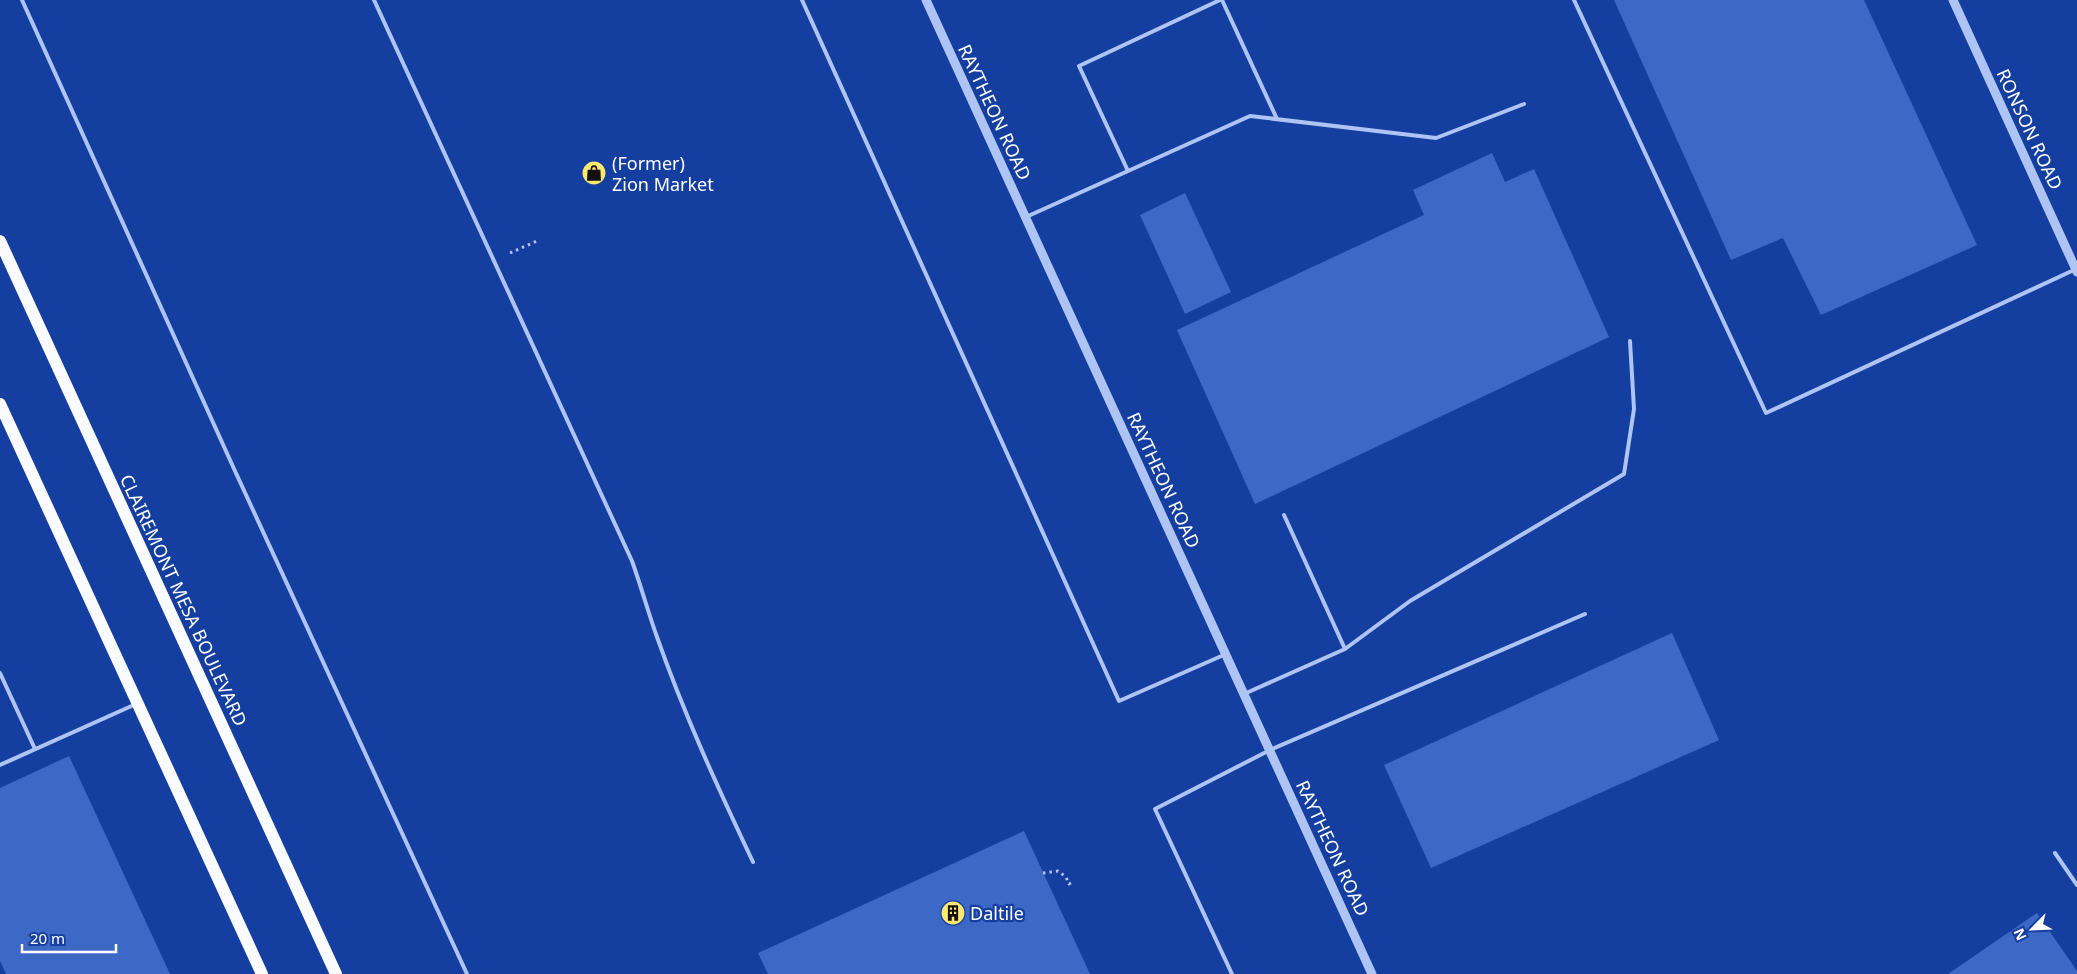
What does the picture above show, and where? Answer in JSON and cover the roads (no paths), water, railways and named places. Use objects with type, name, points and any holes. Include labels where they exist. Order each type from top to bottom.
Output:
[{"type":"main road","name":"CLAIREMONT MESA BOULEVARD","points":[[0,241],[336,974]]},
{"type":"main road","points":[[0,404],[262,974]]},
{"type":"street","name":"RAYTHEON ROAD","points":[[926,0],[1372,974]]},
{"type":"street","name":"RONSON ROAD","points":[[1953,0],[2076,270]]},
{"type":"lane","points":[[22,0],[234,471],[467,974]]},
{"type":"lane","points":[[374,0],[632,560],[656,635],[685,710],[716,784],[753,862]]},
{"type":"lane","points":[[802,0],[1119,701],[1226,654]]},
{"type":"lane","points":[[1128,171],[1079,66],[1221,0],[1277,119]]},
{"type":"lane","points":[[1574,0],[1766,413],[2076,270]]},
{"type":"lane","points":[[1026,217],[1250,116],[1436,138],[1524,104]]},
{"type":"lane","points":[[1244,694],[1344,649],[1410,601],[1624,474],[1634,409],[1630,341]]},
{"type":"lane","points":[[1284,515],[1344,649]]},
{"type":"lane","points":[[1232,974],[1156,809],[1270,750],[1584,614]]},
{"type":"lane","points":[[0,673],[35,749]]},
{"type":"lane","points":[[0,765],[138,704]]},
{"type":"lane","points":[[2055,853],[2077,885]]},
{"type":"place","name":"(Former) Zion Market","points":[[594,173]]},
{"type":"place","name":"Daltile","points":[[953,913]]}]
